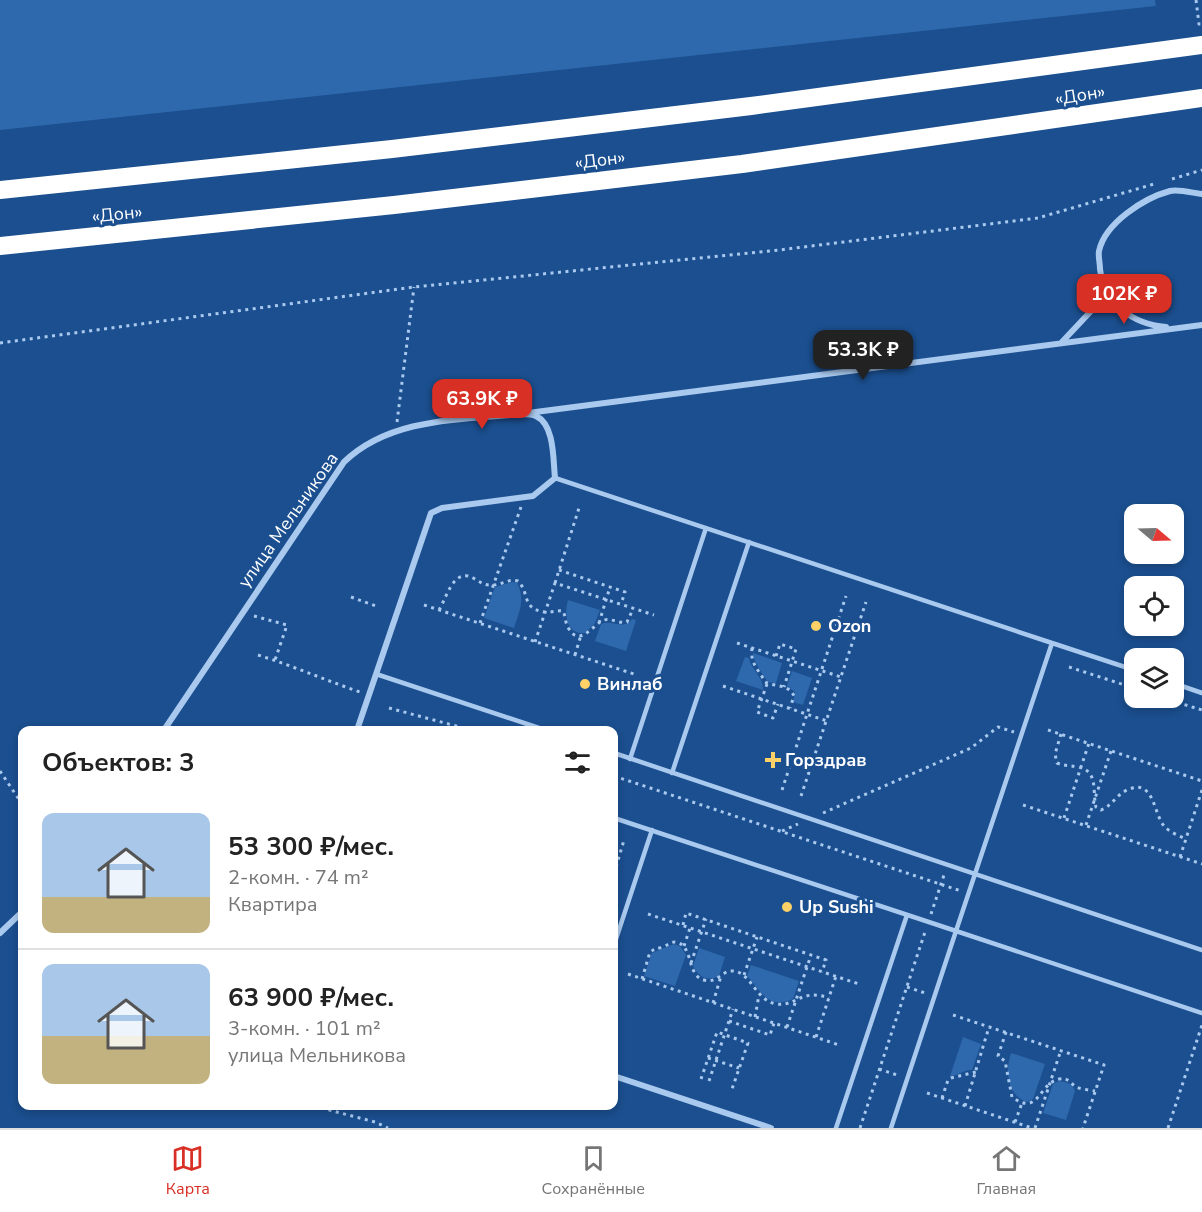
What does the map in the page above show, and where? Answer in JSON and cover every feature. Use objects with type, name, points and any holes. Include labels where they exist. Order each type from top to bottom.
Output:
[{"type":"highway","name":"«Дон»","points":[[0,190],[392,149],[728,109],[1201,45]]},
{"type":"highway","name":"«Дон»","points":[[0,246],[382,207],[742,164],[1202,98]]},
{"type":"street","points":[[1202,194],[1172,190],[1129,210],[1105,236],[1098,252],[1102,283],[1118,308],[1150,325],[1181,328],[1202,323]]},
{"type":"street","points":[[1060,343],[1092,310],[1102,283]]},
{"type":"street","name":"улица Мельникова","points":[[167,726],[344,462],[358,448],[378,437],[417,425],[522,414],[1181,328]]},
{"type":"street","points":[[358,726],[431,513],[442,507],[534,496],[555,478],[546,425],[536,416],[522,414]]},
{"type":"street","points":[[0,933],[18,916]]},
{"type":"street","points":[[618,1077],[771,1128]]},
{"type":"lane","points":[[555,478],[1124,667]]},
{"type":"lane","points":[[630,759],[706,528]]},
{"type":"lane","points":[[672,773],[749,542]]},
{"type":"lane","points":[[891,1128],[1052,643]]},
{"type":"lane","points":[[376,674],[533,726]]},
{"type":"lane","points":[[1184,687],[1202,693]]},
{"type":"lane","points":[[618,754],[1202,950]]},
{"type":"lane","points":[[618,819],[1202,1013]]},
{"type":"lane","points":[[618,933],[652,830]]},
{"type":"lane","points":[[836,1128],[907,915]]},
{"type":"path","points":[[1196,0],[1200,24]]},
{"type":"path","points":[[1169,180],[1202,170]]},
{"type":"path","points":[[0,343],[414,287],[778,250],[1038,218],[1158,183]]},
{"type":"path","points":[[396,430],[414,287]]},
{"type":"path","points":[[480,623],[521,507]]},
{"type":"path","points":[[535,642],[579,508]]},
{"type":"path","points":[[559,570],[625,592],[621,605]]},
{"type":"path","points":[[439,610],[457,579],[465,575],[484,584],[492,585],[518,581],[528,605],[535,610],[545,612],[563,611],[571,633],[585,635],[606,620],[627,622],[633,609]]},
{"type":"path","points":[[555,583],[654,615]]},
{"type":"path","points":[[598,624],[610,587]]},
{"type":"path","points":[[782,790],[846,596]]},
{"type":"path","points":[[351,597],[376,606]]},
{"type":"path","points":[[801,796],[866,602]]},
{"type":"path","points":[[424,605],[634,675]]},
{"type":"path","points":[[255,616],[287,625],[275,660]]},
{"type":"path","points":[[575,655],[581,635]]},
{"type":"path","points":[[738,643],[841,677]]},
{"type":"path","points":[[776,656],[780,644],[796,649],[784,687]]},
{"type":"path","points":[[752,648],[752,663],[767,684],[792,691],[794,696],[789,708]]},
{"type":"path","points":[[258,655],[360,692]]},
{"type":"path","points":[[1069,667],[1124,685]]},
{"type":"path","points":[[767,684],[757,712],[773,717],[778,704]]},
{"type":"path","points":[[723,686],[826,720]]},
{"type":"path","points":[[1184,704],[1202,710]]},
{"type":"path","points":[[389,708],[456,726]]},
{"type":"path","points":[[781,832],[971,748],[999,727],[1021,735]]},
{"type":"path","points":[[1048,730],[1202,781]]},
{"type":"path","points":[[1061,734],[1055,754],[1057,763],[1064,766],[1081,767],[1091,774],[1095,782],[1096,807],[1101,810],[1108,807],[1119,794],[1138,788],[1148,792],[1154,798],[1159,818],[1166,828],[1186,839]]},
{"type":"path","points":[[1064,818],[1089,743]]},
{"type":"path","points":[[1086,825],[1111,751]]},
{"type":"path","points":[[0,771],[18,798]]},
{"type":"path","points":[[618,777],[968,894]]},
{"type":"path","points":[[1180,857],[1202,790]]},
{"type":"path","points":[[1023,805],[1202,864]]},
{"type":"path","points":[[618,860],[624,840]]},
{"type":"path","points":[[860,1128],[947,865]]},
{"type":"path","points":[[682,926],[687,913],[826,960],[822,972]]},
{"type":"path","points":[[648,914],[859,984]]},
{"type":"path","points":[[691,964],[705,920]]},
{"type":"path","points":[[683,947],[690,928]]},
{"type":"path","points":[[744,976],[757,937]]},
{"type":"path","points":[[642,979],[650,952],[673,942],[687,950],[698,978],[705,981],[714,981],[730,970],[744,976],[765,1000],[777,1004],[789,1003],[813,994],[829,998]]},
{"type":"path","points":[[787,1028],[811,955]]},
{"type":"path","points":[[628,975],[839,1045]]},
{"type":"path","points":[[712,1003],[722,975]]},
{"type":"path","points":[[816,1037],[836,976]]},
{"type":"path","points":[[907,987],[934,996]]},
{"type":"path","points":[[755,1017],[759,995]]},
{"type":"path","points":[[709,1081],[733,1010]]},
{"type":"path","points":[[953,1015],[1104,1065],[1083,1128]]},
{"type":"path","points":[[729,1021],[770,1035],[774,1023]]},
{"type":"path","points":[[1168,1128],[1202,1025]]},
{"type":"path","points":[[965,1106],[989,1027]]},
{"type":"path","points":[[701,1078],[717,1032],[748,1042],[732,1089]]},
{"type":"path","points":[[1006,1032],[998,1056],[1005,1061],[1012,1097],[1022,1103],[1032,1103],[1058,1079],[1065,1079],[1076,1087],[1095,1091]]},
{"type":"path","points":[[927,1093],[1034,1128],[1061,1050]]},
{"type":"path","points":[[708,1058],[739,1068]]},
{"type":"path","points":[[879,1069],[907,1078]]},
{"type":"path","points":[[942,1098],[948,1080],[967,1072],[976,1072]]},
{"type":"path","points":[[1015,1122],[1022,1103]]},
{"type":"path","points":[[329,1110],[375,1122],[388,1128]]},
{"type":"shaded area","points":[[0,0],[1155,0],[1156,6],[0,130]]},
{"type":"shaded area","points":[[517,583],[521,595],[520,611],[514,628],[484,618],[495,587]]},
{"type":"shaded area","points":[[568,600],[600,610],[595,623],[585,633],[574,631],[570,627],[566,611]]},
{"type":"shaded area","points":[[632,619],[636,620],[626,651],[595,641],[601,624],[622,625]]},
{"type":"shaded area","points":[[753,653],[782,663],[776,683],[768,682],[756,664]]},
{"type":"shaded area","points":[[745,657],[749,658],[762,681],[763,690],[736,681]]},
{"type":"shaded area","points":[[792,671],[812,678],[803,705],[793,702],[795,692],[787,686]]},
{"type":"shaded area","points":[[674,944],[680,946],[686,955],[675,986],[644,976],[652,953]]},
{"type":"shaded area","points":[[699,948],[725,957],[719,976],[707,978],[695,970],[693,966]]},
{"type":"shaded area","points":[[751,965],[799,981],[793,999],[777,1002],[766,997],[747,976]]},
{"type":"shaded area","points":[[963,1037],[981,1044],[972,1070],[950,1076]]},
{"type":"shaded area","points":[[1011,1053],[1045,1064],[1033,1099],[1027,1102],[1015,1094],[1009,1082],[1008,1067]]},
{"type":"shaded area","points":[[1059,1081],[1069,1084],[1075,1091],[1066,1120],[1043,1113],[1053,1084]]},
{"type":"place","name":"Ozon","points":[[816,626]]},
{"type":"place","name":"Винлаб","points":[[585,684]]},
{"type":"place","name":"Горздрав","points":[[773,760]]},
{"type":"place","name":"Up Sushi","points":[[787,907]]}]
